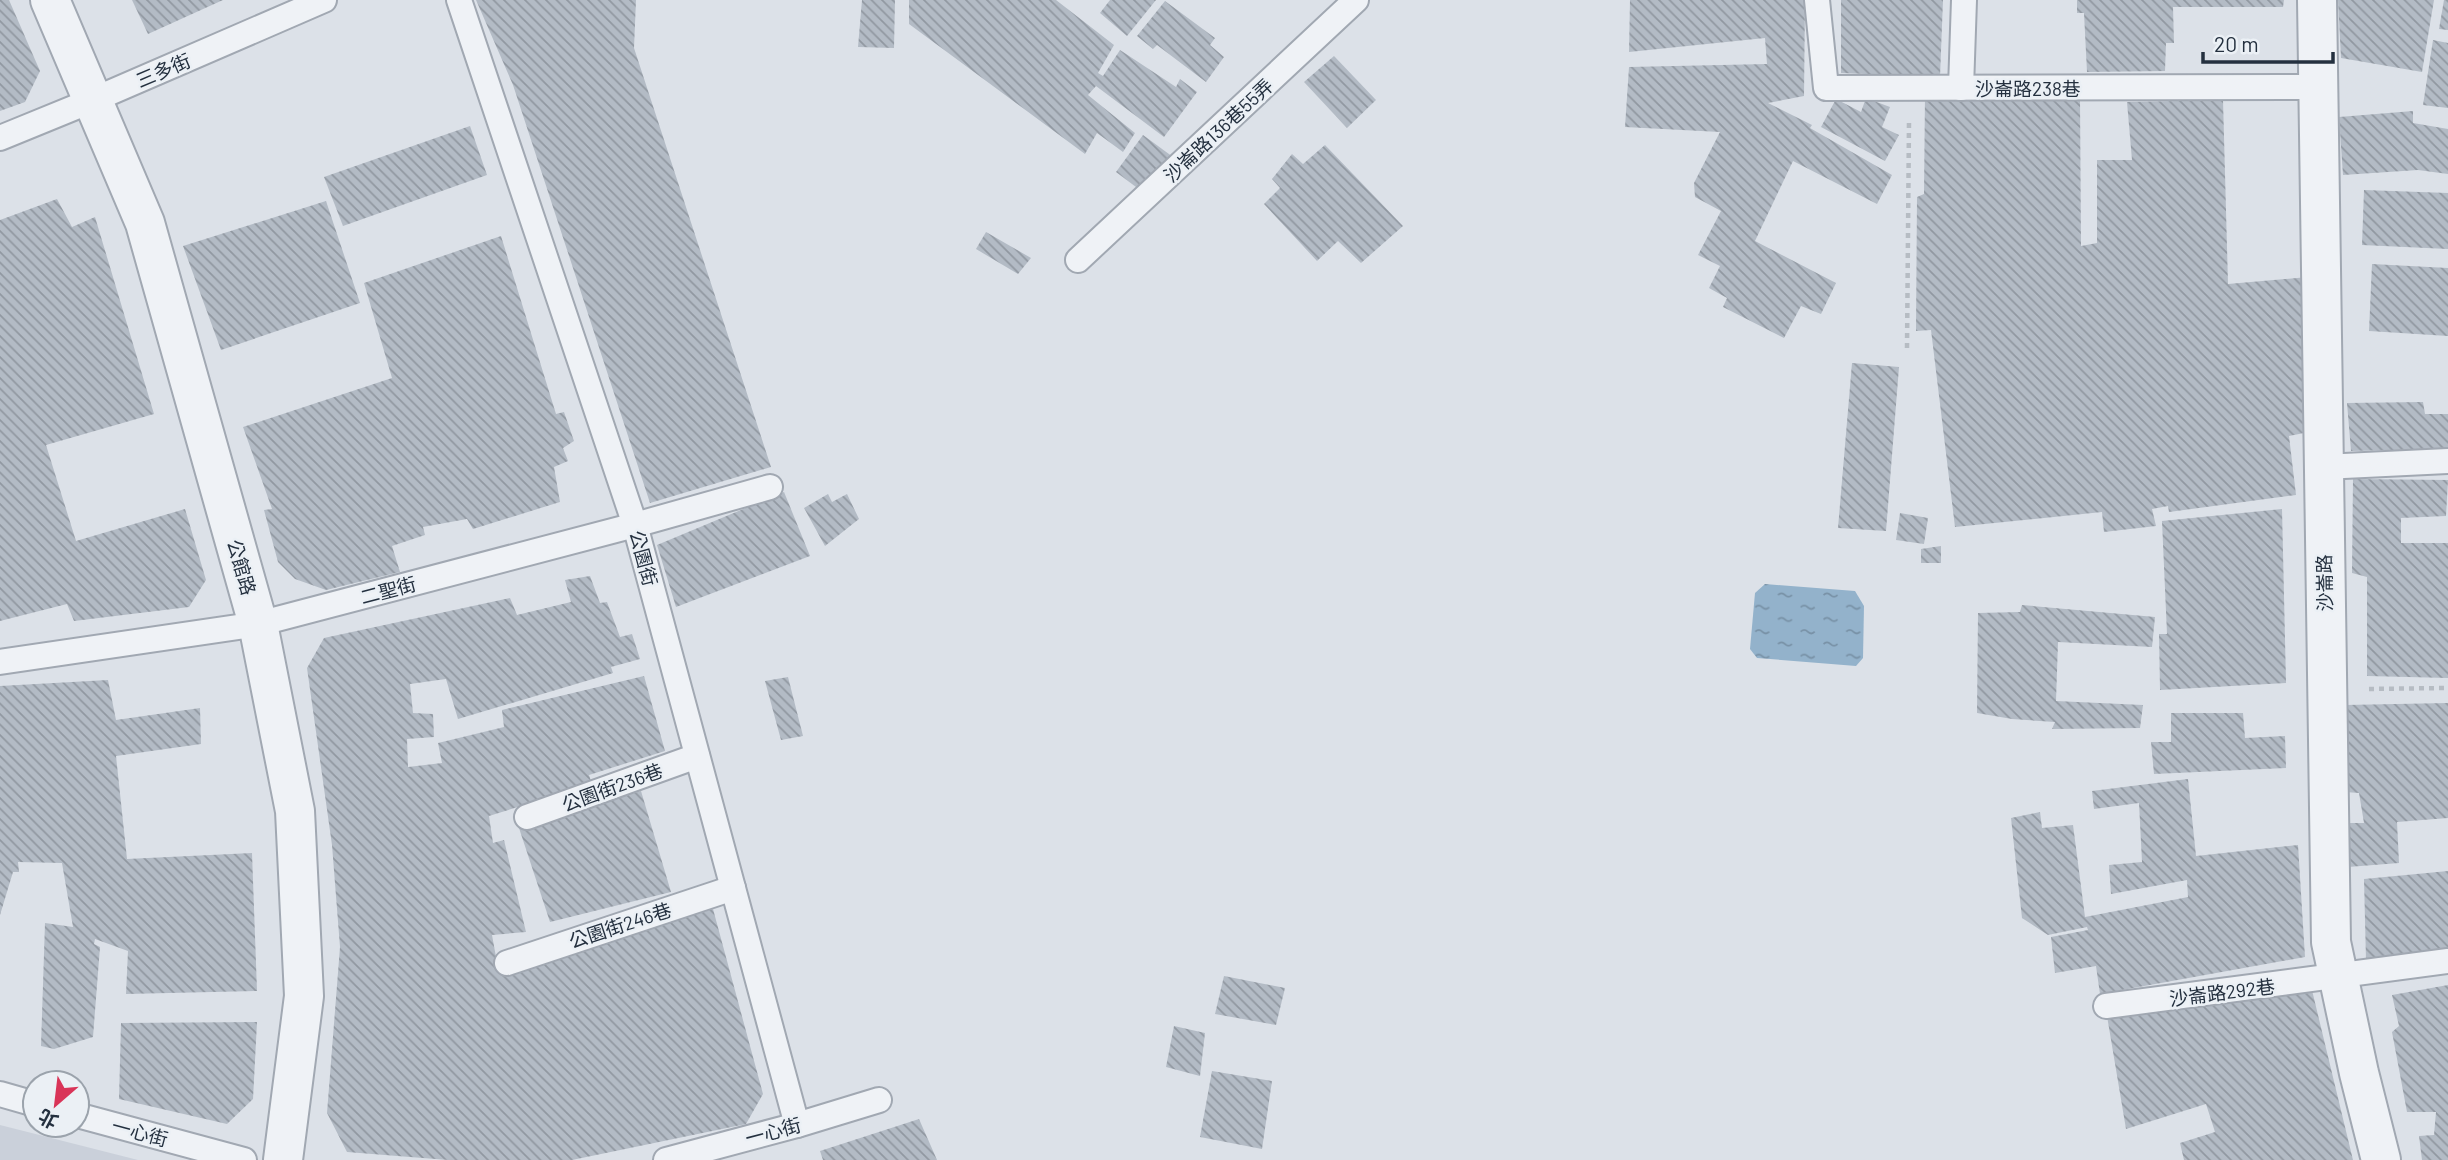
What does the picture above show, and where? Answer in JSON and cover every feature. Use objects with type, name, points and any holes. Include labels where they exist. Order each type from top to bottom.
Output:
[{"type":"street","name":"公館路","points":[[50,0],[145,223],[258,624],[295,811],[304,996],[283,1160]]},
{"type":"street","name":"沙崙路","points":[[2316,0],[2331,942],[2381,1160]]},
{"type":"lane","name":"三多街","points":[[0,138],[324,0]]},
{"type":"lane","name":"公園街","points":[[459,0],[635,525],[797,1125]]},
{"type":"lane","name":"沙崙路136巷55弄","points":[[1078,260],[1356,0]]},
{"type":"lane","name":"沙崙路238巷","points":[[1817,0],[1826,88],[2318,87]]},
{"type":"lane","points":[[1961,88],[1964,0]]},
{"type":"lane","points":[[2323,467],[2448,461]]},
{"type":"lane","name":"二聖街","points":[[0,662],[258,624],[770,487]]},
{"type":"lane","name":"公園街236巷","points":[[527,817],[697,756]]},
{"type":"lane","name":"公園街246巷","points":[[507,963],[733,887]]},
{"type":"lane","name":"沙崙路292巷","points":[[2106,1006],[2448,961]]},
{"type":"lane","points":[[0,1094],[21,1100]]},
{"type":"lane","name":"一心街","points":[[666,1160],[879,1100]]},
{"type":"lane","name":"一心街","points":[[91,1119],[244,1160]]},
{"type":"path","points":[[1907,348],[1909,88]]},
{"type":"path","points":[[2326,689],[2448,688]]},
{"type":"shaded area","points":[[0,1125],[21,1130],[21,1139],[55,1139],[138,1160],[0,1160]]},
{"type":"water","points":[[1765,584],[1855,591],[1864,606],[1863,658],[1856,666],[1757,658],[1750,649],[1755,593]]},
{"type":"building","points":[[0,0],[9,0],[40,71],[25,102],[0,111]]},
{"type":"building","points":[[132,0],[223,0],[148,34]]},
{"type":"building","points":[[476,0],[636,0],[634,48],[771,467],[650,503],[513,85]]},
{"type":"building","points":[[862,0],[895,0],[894,48],[858,47]]},
{"type":"building","points":[[909,0],[1056,0],[1114,45],[1098,73],[1103,76],[1120,50],[1176,87],[1180,79],[1197,92],[1164,137],[1096,86],[1088,95],[1135,133],[1123,152],[1097,133],[1085,154],[909,24]]},
{"type":"building","points":[[1110,0],[1156,0],[1127,36],[1100,13]]},
{"type":"building","points":[[1630,0],[1805,0],[1804,96],[1768,103],[1812,125],[1810,128],[1892,175],[1877,204],[1793,161],[1755,241],[1836,283],[1821,314],[1801,306],[1784,338],[1723,307],[1727,298],[1709,288],[1720,266],[1698,255],[1721,211],[1695,197],[1694,183],[1720,132],[1625,127],[1629,67],[1767,64],[1765,38],[1629,52]]},
{"type":"building","points":[[1841,0],[1943,0],[1940,77],[1841,73]]},
{"type":"building","points":[[2077,0],[2284,0],[2283,7],[2173,7],[2174,43],[2166,43],[2165,71],[2087,72],[2084,13],[2077,13]]},
{"type":"building","points":[[2338,0],[2434,0],[2422,72],[2341,58]]},
{"type":"building","points":[[2444,0],[2448,0],[2448,30],[2439,29]]},
{"type":"building","points":[[1165,1],[1215,38],[1210,45],[1224,57],[1206,82],[1157,45],[1153,49],[1137,36]]},
{"type":"building","points":[[2433,40],[2448,43],[2448,108],[2423,105]]},
{"type":"building","points":[[1334,56],[1376,100],[1347,128],[1304,82]]},
{"type":"building","points":[[1925,95],[2080,99],[2081,246],[2097,243],[2097,160],[2132,160],[2127,102],[2223,100],[2228,284],[2308,277],[2314,431],[2289,436],[2296,495],[2169,512],[2168,506],[2152,509],[2156,526],[2104,532],[2102,512],[1955,527],[1931,330],[1916,331],[1917,197],[1924,194]]},
{"type":"building","points":[[1866,98],[1890,107],[1882,127],[1899,135],[1885,161],[1821,127],[1836,99],[1861,112]]},
{"type":"building","points":[[2413,111],[2413,123],[2448,129],[2448,174],[2418,170],[2343,175],[2339,117]]},
{"type":"building","points":[[470,126],[487,175],[343,226],[324,177]]},
{"type":"building","points":[[1143,135],[1173,157],[1140,190],[1116,172]]},
{"type":"building","points":[[1325,145],[1403,226],[1361,263],[1338,241],[1317,261],[1264,204],[1280,188],[1272,179],[1292,154],[1303,164]]},
{"type":"building","points":[[2364,190],[2448,193],[2448,249],[2362,245]]},
{"type":"building","points":[[57,199],[72,227],[95,217],[154,414],[46,445],[76,541],[185,509],[206,580],[189,607],[74,621],[67,604],[0,621],[0,220]]},
{"type":"building","points":[[326,201],[360,303],[221,350],[183,246]]},
{"type":"building","points":[[986,232],[1031,258],[1018,274],[976,249]]},
{"type":"building","points":[[501,236],[556,414],[564,412],[574,441],[563,448],[568,461],[554,467],[560,502],[473,529],[467,519],[423,527],[425,535],[392,546],[400,572],[326,590],[295,579],[278,562],[264,510],[272,509],[243,427],[392,378],[364,283]]},
{"type":"building","points":[[2372,264],[2448,268],[2448,336],[2369,331]]},
{"type":"building","points":[[1852,363],[1899,367],[1886,531],[1838,528]]},
{"type":"building","points":[[2423,402],[2425,414],[2448,414],[2448,449],[2351,451],[2347,403]]},
{"type":"building","points":[[2353,479],[2448,480],[2446,516],[2401,518],[2401,543],[2448,543],[2448,678],[2367,676],[2367,577],[2352,573]]},
{"type":"building","points":[[784,492],[810,556],[676,607],[657,545]]},
{"type":"building","points":[[828,494],[832,502],[847,494],[859,519],[825,546],[804,508]]},
{"type":"building","points":[[2282,509],[2286,683],[2160,690],[2159,634],[2167,634],[2162,521]]},
{"type":"building","points":[[1900,513],[1928,518],[1924,544],[1896,540]]},
{"type":"building","points":[[1941,546],[1941,563],[1921,563],[1921,549]]},
{"type":"building","points":[[590,576],[600,603],[607,602],[620,637],[632,634],[640,659],[611,667],[613,673],[458,719],[446,679],[410,684],[413,713],[433,714],[434,737],[407,739],[408,767],[442,763],[438,743],[504,727],[502,710],[644,676],[665,751],[589,775],[592,784],[489,816],[493,843],[504,840],[526,932],[492,935],[498,968],[524,967],[713,909],[763,1094],[746,1124],[572,1160],[448,1160],[347,1152],[327,1113],[340,947],[332,845],[307,668],[324,638],[510,598],[517,615],[571,602],[565,580]]},
{"type":"building","points":[[2022,605],[2155,617],[2152,647],[2058,642],[2056,701],[2143,705],[2140,728],[2052,729],[2055,722],[1977,713],[1978,613],[2020,612]]},
{"type":"building","points":[[788,677],[803,736],[781,740],[765,681]]},
{"type":"building","points":[[108,680],[116,720],[200,708],[201,744],[116,756],[127,859],[252,853],[257,991],[126,994],[128,951],[95,939],[94,944],[100,947],[93,1037],[54,1049],[41,1046],[45,923],[73,927],[62,863],[18,862],[19,872],[13,872],[0,915],[0,686]]},
{"type":"building","points":[[2448,703],[2448,818],[2397,822],[2399,863],[2348,867],[2346,823],[2364,823],[2359,793],[2345,792],[2345,705]]},
{"type":"building","points":[[2171,713],[2243,713],[2245,738],[2285,736],[2286,768],[2154,774],[2151,742],[2171,742]]},
{"type":"building","points":[[2188,779],[2196,856],[2298,845],[2305,957],[2100,994],[2096,966],[2055,973],[2051,937],[2088,930],[2087,927],[2048,935],[2022,918],[2011,818],[2040,812],[2042,828],[2073,825],[2085,917],[2188,897],[2187,880],[2111,894],[2109,865],[2142,862],[2139,803],[2094,809],[2092,791]]},
{"type":"building","points":[[641,791],[671,892],[550,922],[519,828]]},
{"type":"building","points":[[2448,871],[2448,950],[2366,960],[2364,879]]},
{"type":"building","points":[[1224,976],[1285,988],[1276,1025],[1215,1014]]},
{"type":"building","points":[[2448,985],[2448,1160],[2422,1160],[2419,1136],[2434,1135],[2436,1112],[2407,1112],[2392,1032],[2399,1026],[2392,995]]},
{"type":"building","points":[[2311,986],[2353,1160],[2184,1160],[2180,1143],[2215,1132],[2206,1104],[2126,1129],[2107,1016]]},
{"type":"building","points":[[257,1022],[253,1099],[227,1124],[119,1099],[121,1023]]},
{"type":"building","points":[[1174,1026],[1205,1033],[1200,1076],[1166,1067]]},
{"type":"building","points":[[1212,1071],[1272,1081],[1262,1149],[1200,1137]]},
{"type":"building","points":[[919,1119],[937,1160],[823,1160],[820,1151]]}]
